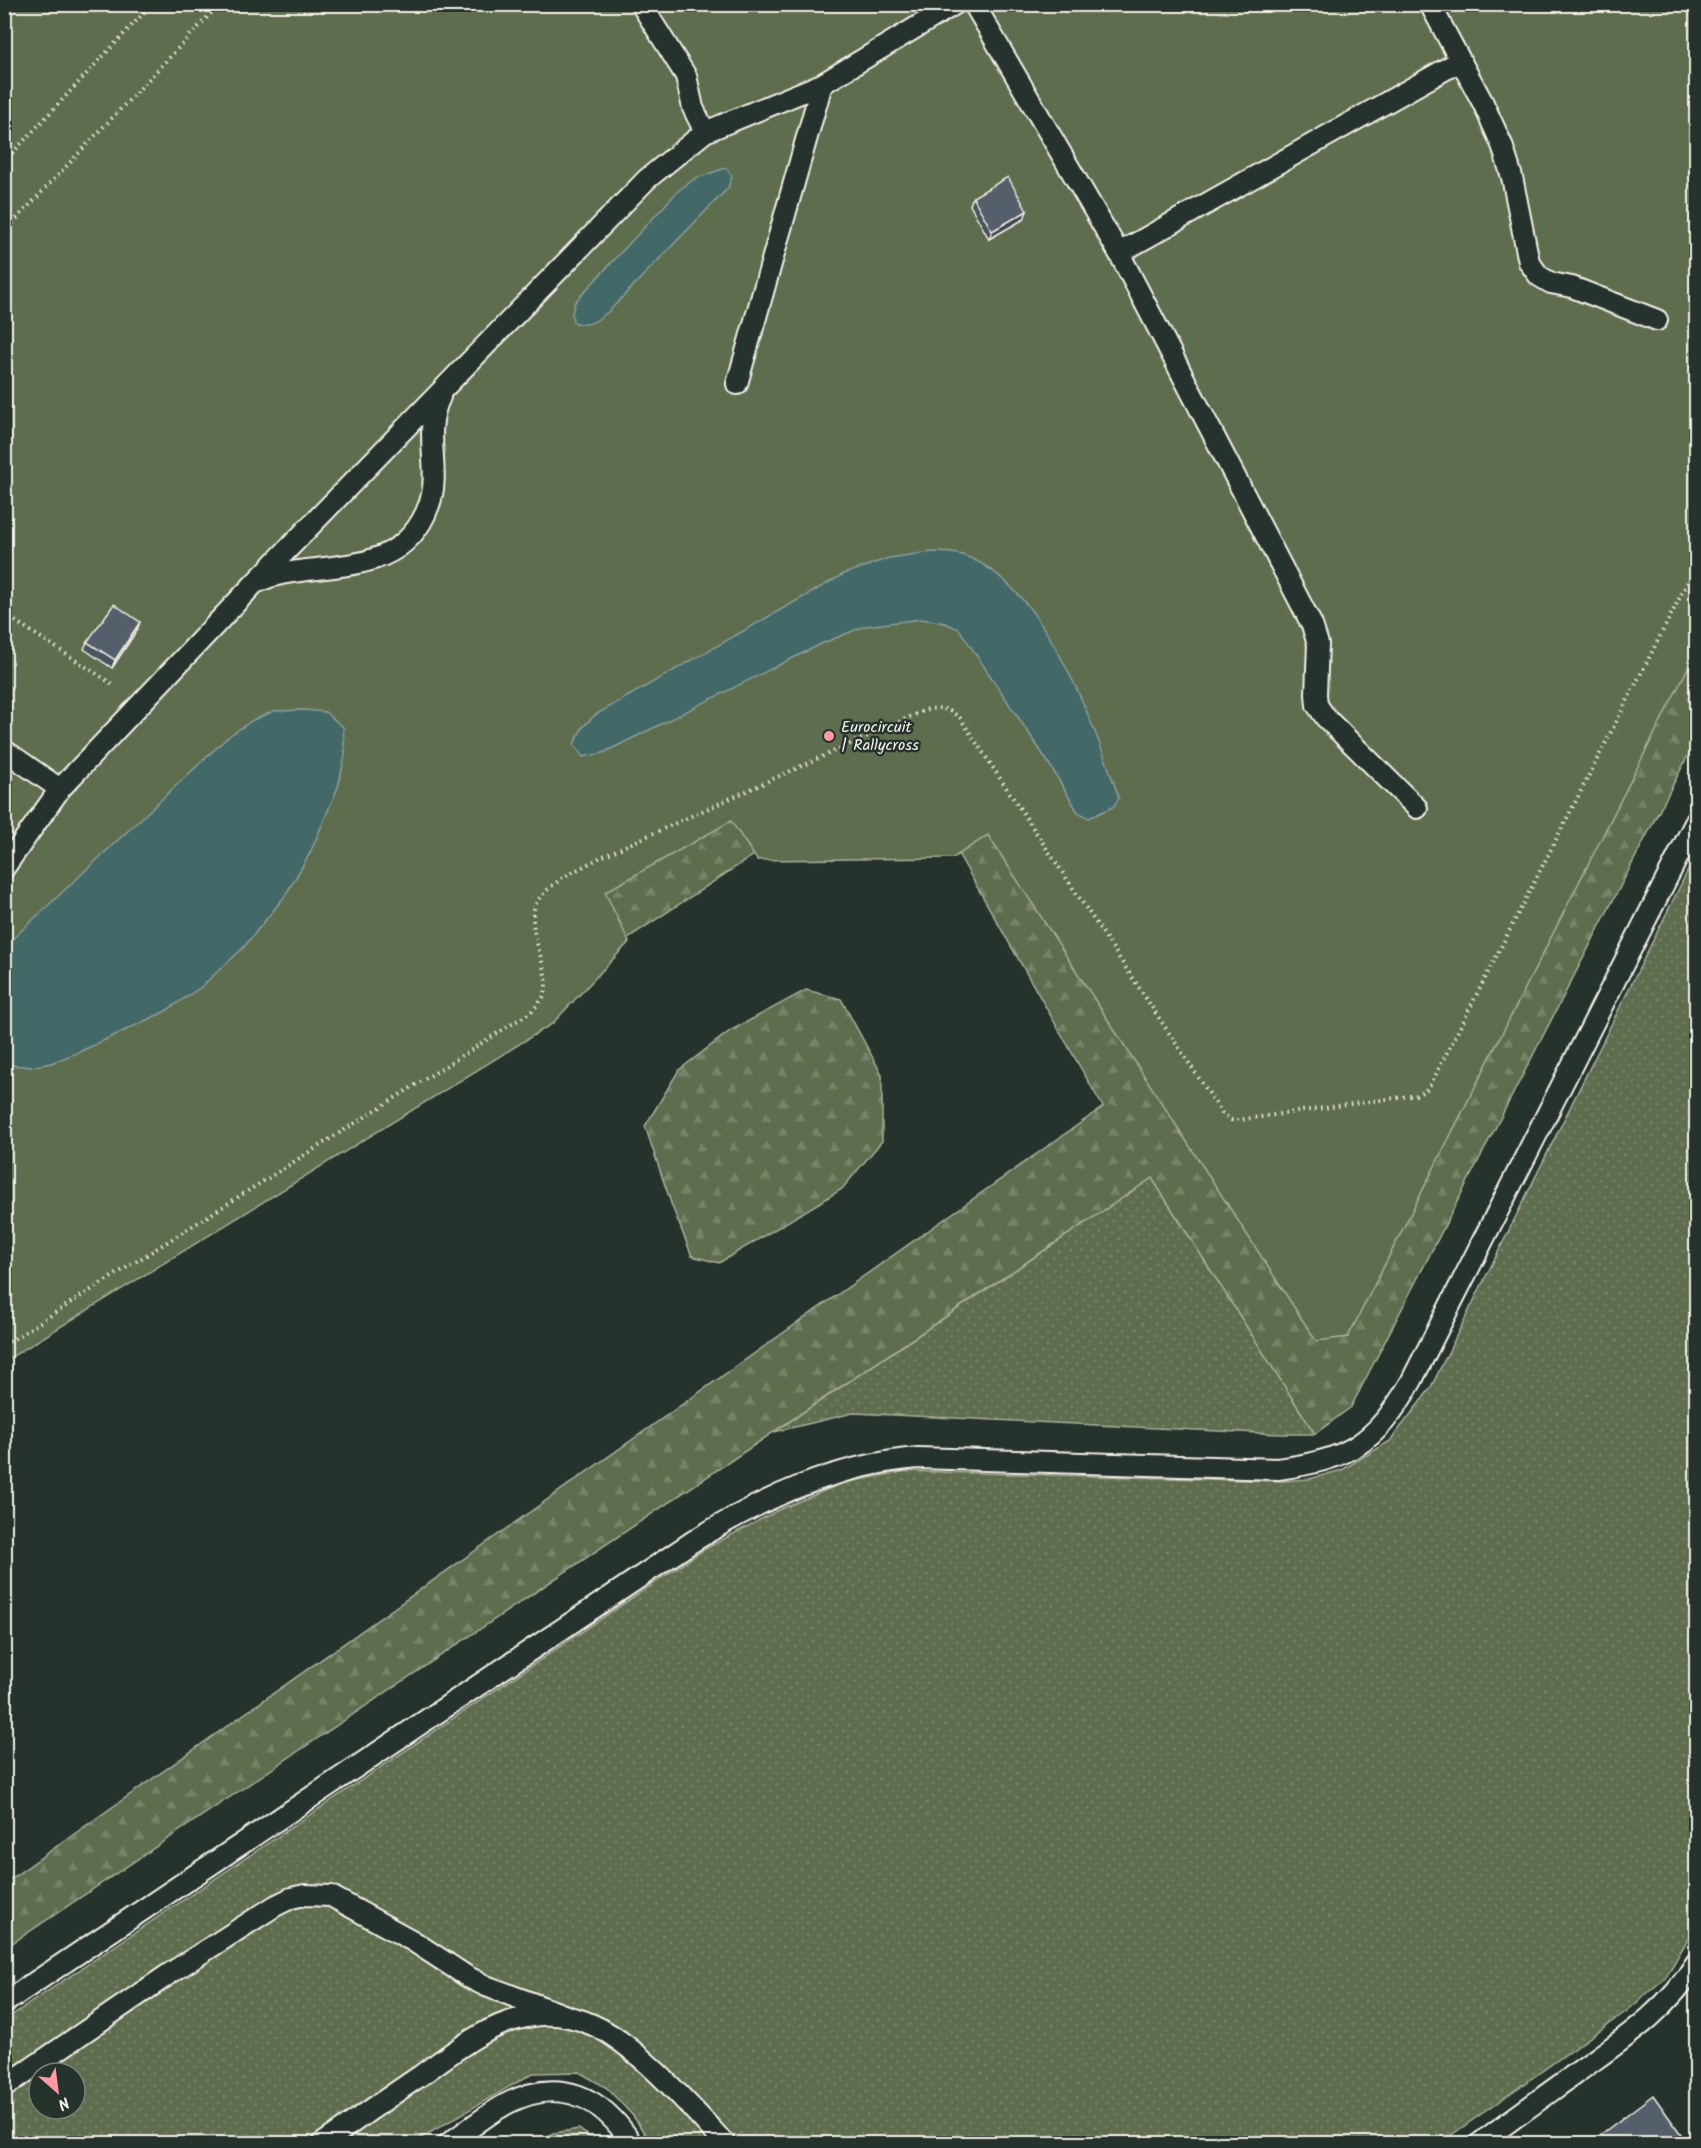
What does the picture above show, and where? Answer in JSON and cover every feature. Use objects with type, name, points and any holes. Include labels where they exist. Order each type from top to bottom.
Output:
[{"type":"lane","points":[[641,4],[686,76],[693,108],[705,132]]},
{"type":"lane","points":[[4,868],[60,789],[251,587],[647,179],[705,132],[822,84],[955,4]]},
{"type":"lane","points":[[975,4],[1119,254],[1312,625],[1317,644],[1317,705],[1326,718],[1417,808]]},
{"type":"lane","points":[[1430,4],[1483,103],[1502,145],[1512,177],[1529,262],[1539,276],[1551,283],[1572,287],[1657,320]]},
{"type":"lane","points":[[1119,254],[1460,61]]},
{"type":"lane","points":[[737,384],[822,84]]},
{"type":"lane","points":[[251,587],[264,579],[287,572],[370,562],[402,545],[409,538],[422,520],[432,498],[431,429],[433,414],[445,388]]},
{"type":"lane","points":[[4,750],[60,789]]},
{"type":"lane","points":[[4,2003],[692,1542],[762,1501],[849,1469],[884,1461],[918,1458],[1278,1469],[1317,1464],[1345,1453],[1364,1441],[1384,1424],[1412,1382],[1696,821]]},
{"type":"lane","points":[[4,2087],[169,1974],[283,1902],[305,1895],[325,1895],[339,1899],[486,1986],[594,2025],[618,2040],[648,2065],[725,2144]]},
{"type":"lane","points":[[1479,2144],[1633,2032],[1664,2005],[1688,1977],[1696,1963]]},
{"type":"lane","points":[[322,2144],[463,2046],[501,2025],[525,2017],[545,2014],[572,2018]]},
{"type":"lane","points":[[448,2144],[506,2104],[529,2095],[547,2092],[572,2093],[591,2100],[623,2128],[632,2144]]},
{"type":"path","points":[[4,162],[152,4]]},
{"type":"path","points":[[4,232],[220,4]]},
{"type":"path","points":[[4,1345],[531,1012],[544,996],[546,986],[532,911],[538,900],[571,873],[601,857],[925,710],[939,707],[950,709],[960,718],[1222,1113],[1231,1120],[1239,1120],[1416,1095],[1425,1091],[1432,1082],[1696,566]]},
{"type":"path","points":[[15,621],[142,703]]},
{"type":"green space","name":"Eurocircuit | Rallycross","points":[[5,5],[1696,5],[1696,652],[1348,1337],[1316,1341],[988,835],[953,858],[757,860],[731,821],[605,892],[629,942],[552,1024],[5,1361]]},
{"type":"green space","points":[[1696,634],[1696,740],[1351,1407],[1315,1434],[1152,1178],[5,1948],[5,1883],[1103,1107],[956,850],[991,824]]},
{"type":"green space","points":[[734,811],[757,853],[622,942],[595,890]]},
{"type":"green space","points":[[1696,854],[1696,1911],[1688,1939],[1666,1977],[1627,2011],[1440,2143],[651,2143],[633,2116],[607,2088],[579,2072],[533,2073],[412,2143],[5,2144],[5,2020],[705,1549],[778,1510],[843,1483],[906,1471],[1283,1481],[1309,1479],[1342,1470],[1390,1441],[1430,1389]]},
{"type":"green space","points":[[806,990],[841,999],[882,1075],[882,1141],[842,1189],[719,1263],[692,1256],[672,1206],[645,1126],[679,1070],[730,1031]]},
{"type":"green space","points":[[1152,1178],[1315,1434],[853,1413],[774,1432]]},
{"type":"green space","points":[[579,2129],[598,2143],[537,2143],[553,2133]]},
{"type":"water","points":[[726,168],[732,176],[728,188],[609,311],[588,324],[573,322],[572,313],[575,302],[679,190],[696,178]]},
{"type":"water","points":[[931,552],[962,555],[991,570],[1017,594],[1041,624],[1062,658],[1095,732],[1119,798],[1113,807],[1089,818],[1078,812],[1048,762],[959,629],[945,623],[922,619],[865,626],[821,644],[603,753],[583,757],[574,744],[583,727],[595,715],[844,574],[889,558]]},
{"type":"water","points":[[274,711],[325,712],[343,727],[345,755],[338,787],[310,853],[285,896],[243,948],[201,987],[164,1012],[51,1063],[30,1067],[5,1064],[5,946],[229,736],[253,720]]},
{"type":"building","points":[[1008,177],[1027,211],[992,231],[973,197]]},
{"type":"building","points":[[114,604],[140,622],[115,660],[87,642]]},
{"type":"building","points":[[1653,2095],[1688,2144],[1588,2144]]},
{"type":"place","name":"Eurocircuit | Rallycross","points":[[829,736]]}]
